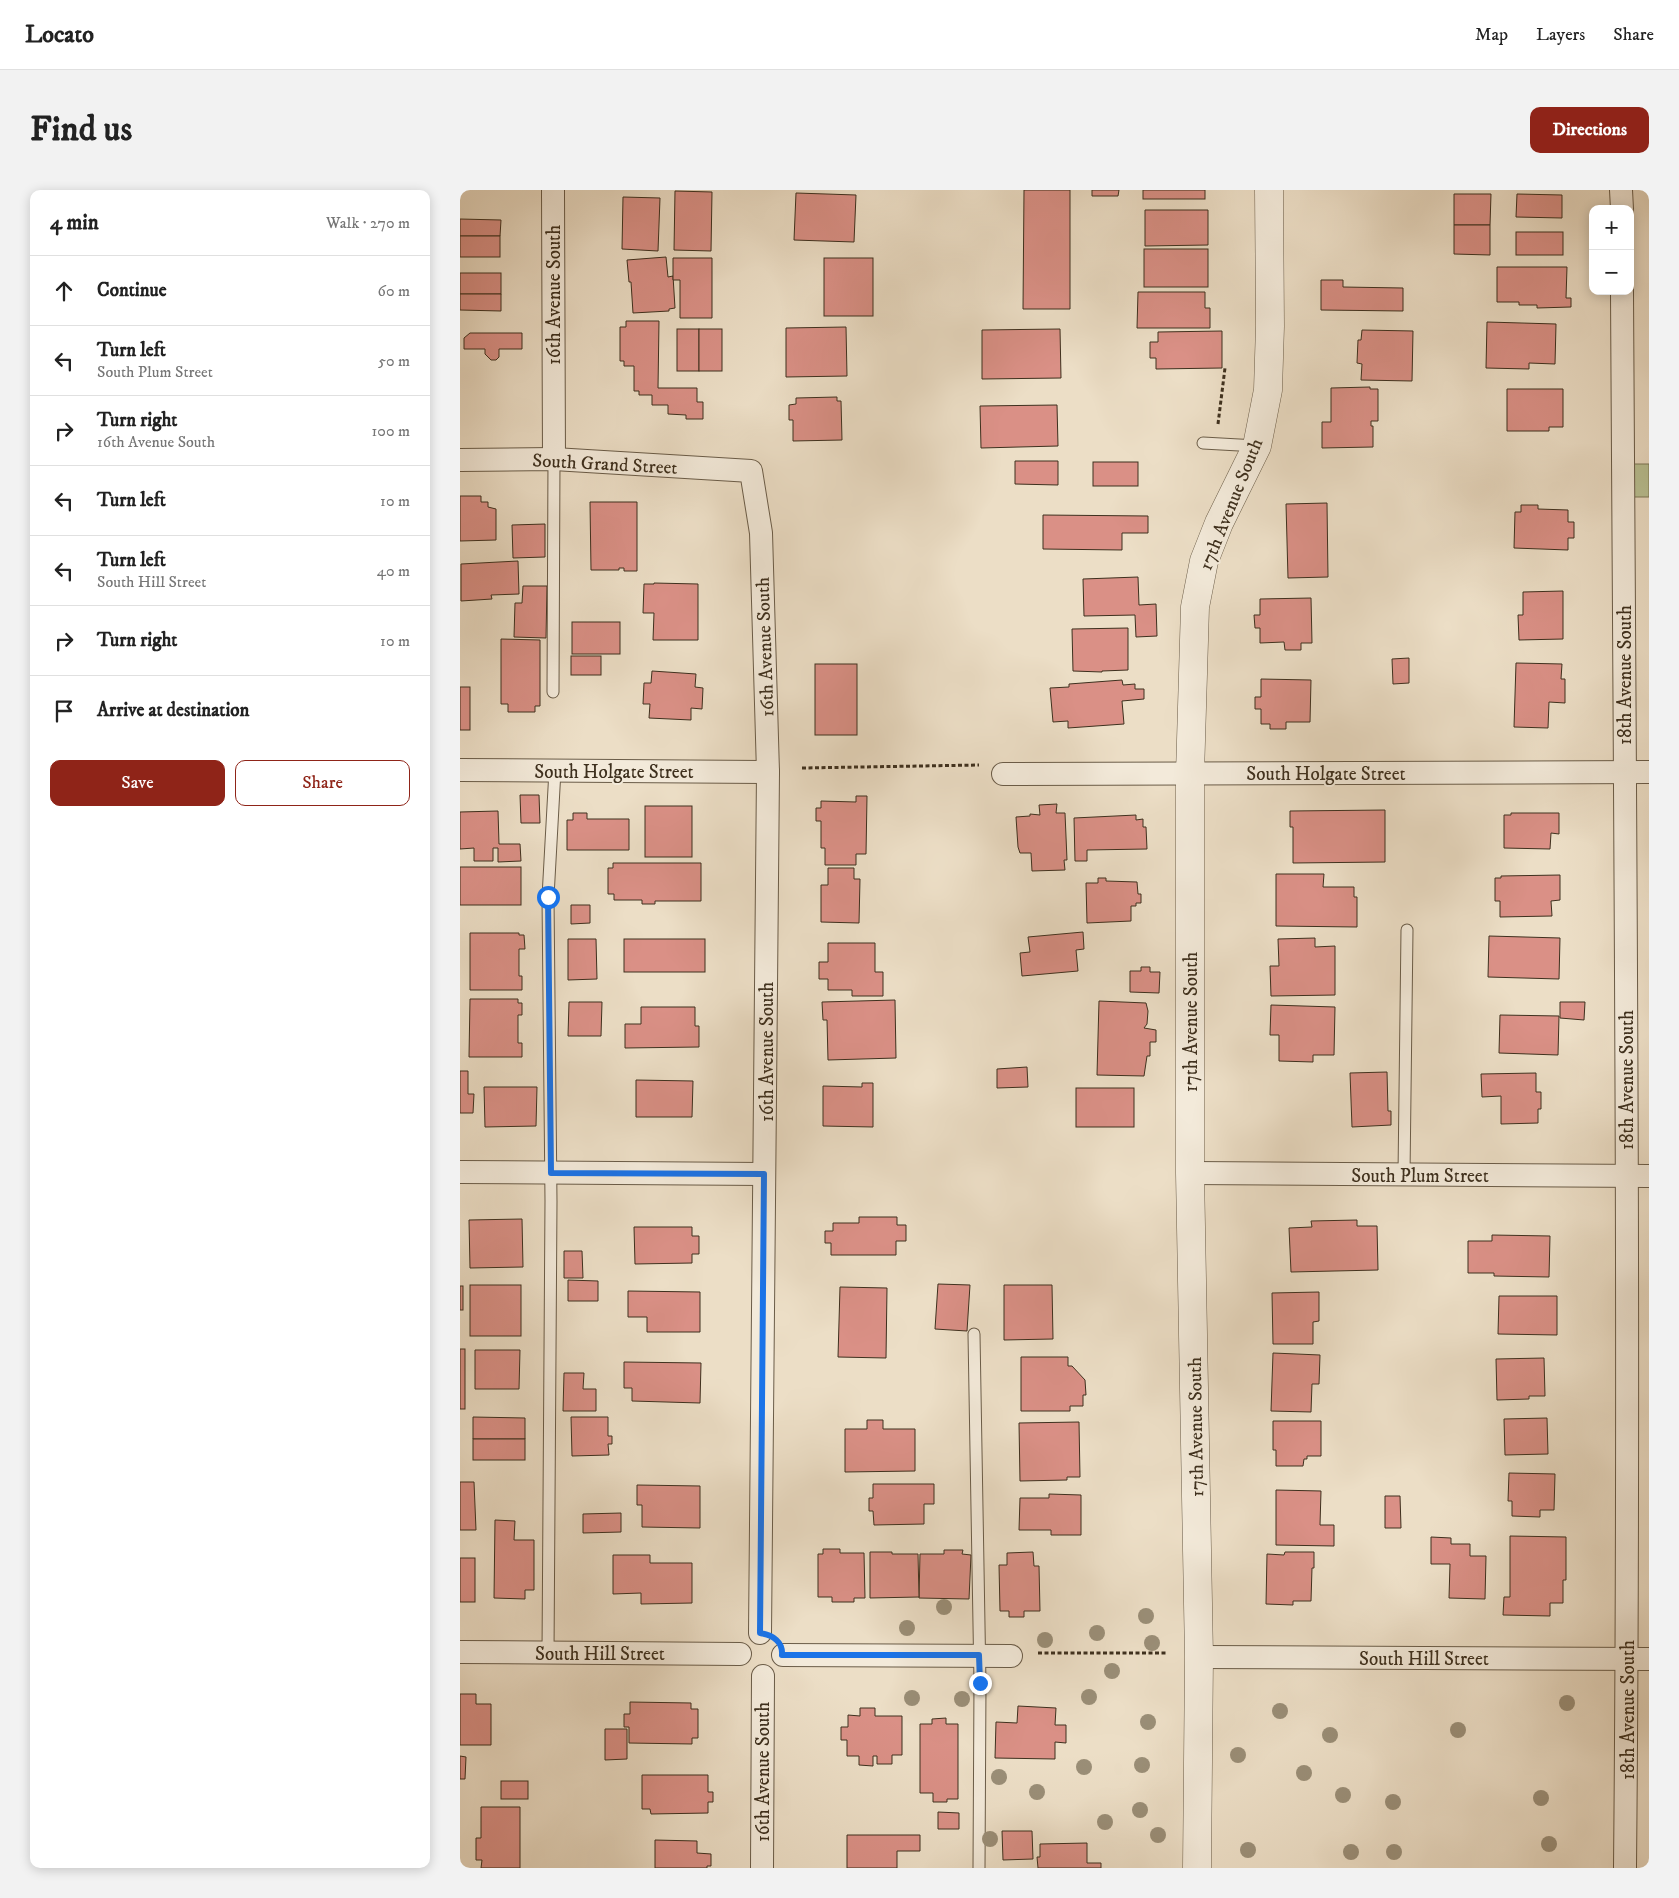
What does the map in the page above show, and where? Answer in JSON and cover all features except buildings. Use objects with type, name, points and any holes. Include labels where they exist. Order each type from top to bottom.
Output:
[{"type":"street","name":"16th Avenue South","points":[[553,190],[554,459]]},
{"type":"street","name":"17th Avenue South","points":[[1197,1868],[1199,1657],[1190,1173],[1190,774],[1195,607],[1204,561],[1219,523],[1257,446],[1268,390],[1270,326],[1269,190]]},
{"type":"street","points":[[1621,190],[1622,205]]},
{"type":"street","name":"18th Avenue South","points":[[1622,295],[1627,1659],[1625,1868]]},
{"type":"street","name":"South Grand Street","points":[[460,460],[554,459],[751,471]]},
{"type":"street","name":"16th Avenue South","points":[[751,471],[761,533],[768,772],[760,1633]]},
{"type":"street","name":"South Holgate Street","points":[[460,770],[768,772]]},
{"type":"street","name":"South Holgate Street","points":[[1003,774],[1649,772]]},
{"type":"street","points":[[460,1172],[764,1174]]},
{"type":"street","name":"South Plum Street","points":[[1190,1173],[1649,1176]]},
{"type":"street","points":[[760,1633],[776,1639],[780,1645],[782,1655],[780,1666],[775,1672],[756,1676],[744,1668],[740,1654],[743,1642],[748,1637],[760,1633]]},
{"type":"street","name":"South Hill Street","points":[[460,1652],[740,1654]]},
{"type":"street","points":[[782,1655],[1011,1656]]},
{"type":"street","name":"South Hill Street","points":[[1199,1657],[1649,1659]]},
{"type":"street","name":"16th Avenue South","points":[[762,1868],[763,1676]]},
{"type":"lane","points":[[1203,443],[1257,446]]},
{"type":"lane","points":[[553,692],[554,459]]},
{"type":"lane","points":[[548,1653],[551,1173],[548,897],[555,770]]},
{"type":"lane","points":[[1404,1175],[1407,930]]},
{"type":"lane","points":[[974,1334],[979,1655],[979,1868]]},
{"type":"path","points":[[1216,432],[1225,368]]},
{"type":"path","points":[[802,768],[970,766]]},
{"type":"path","points":[[1038,1653],[1167,1653]]},
{"type":"green space","points":[[1633,464],[1649,464],[1649,497],[1633,497]]},
{"type":"route","points":[[548,897],[551,1173],[764,1174],[760,1633],[776,1639],[783,1652],[782,1655],[979,1655],[980,1683]]}]
